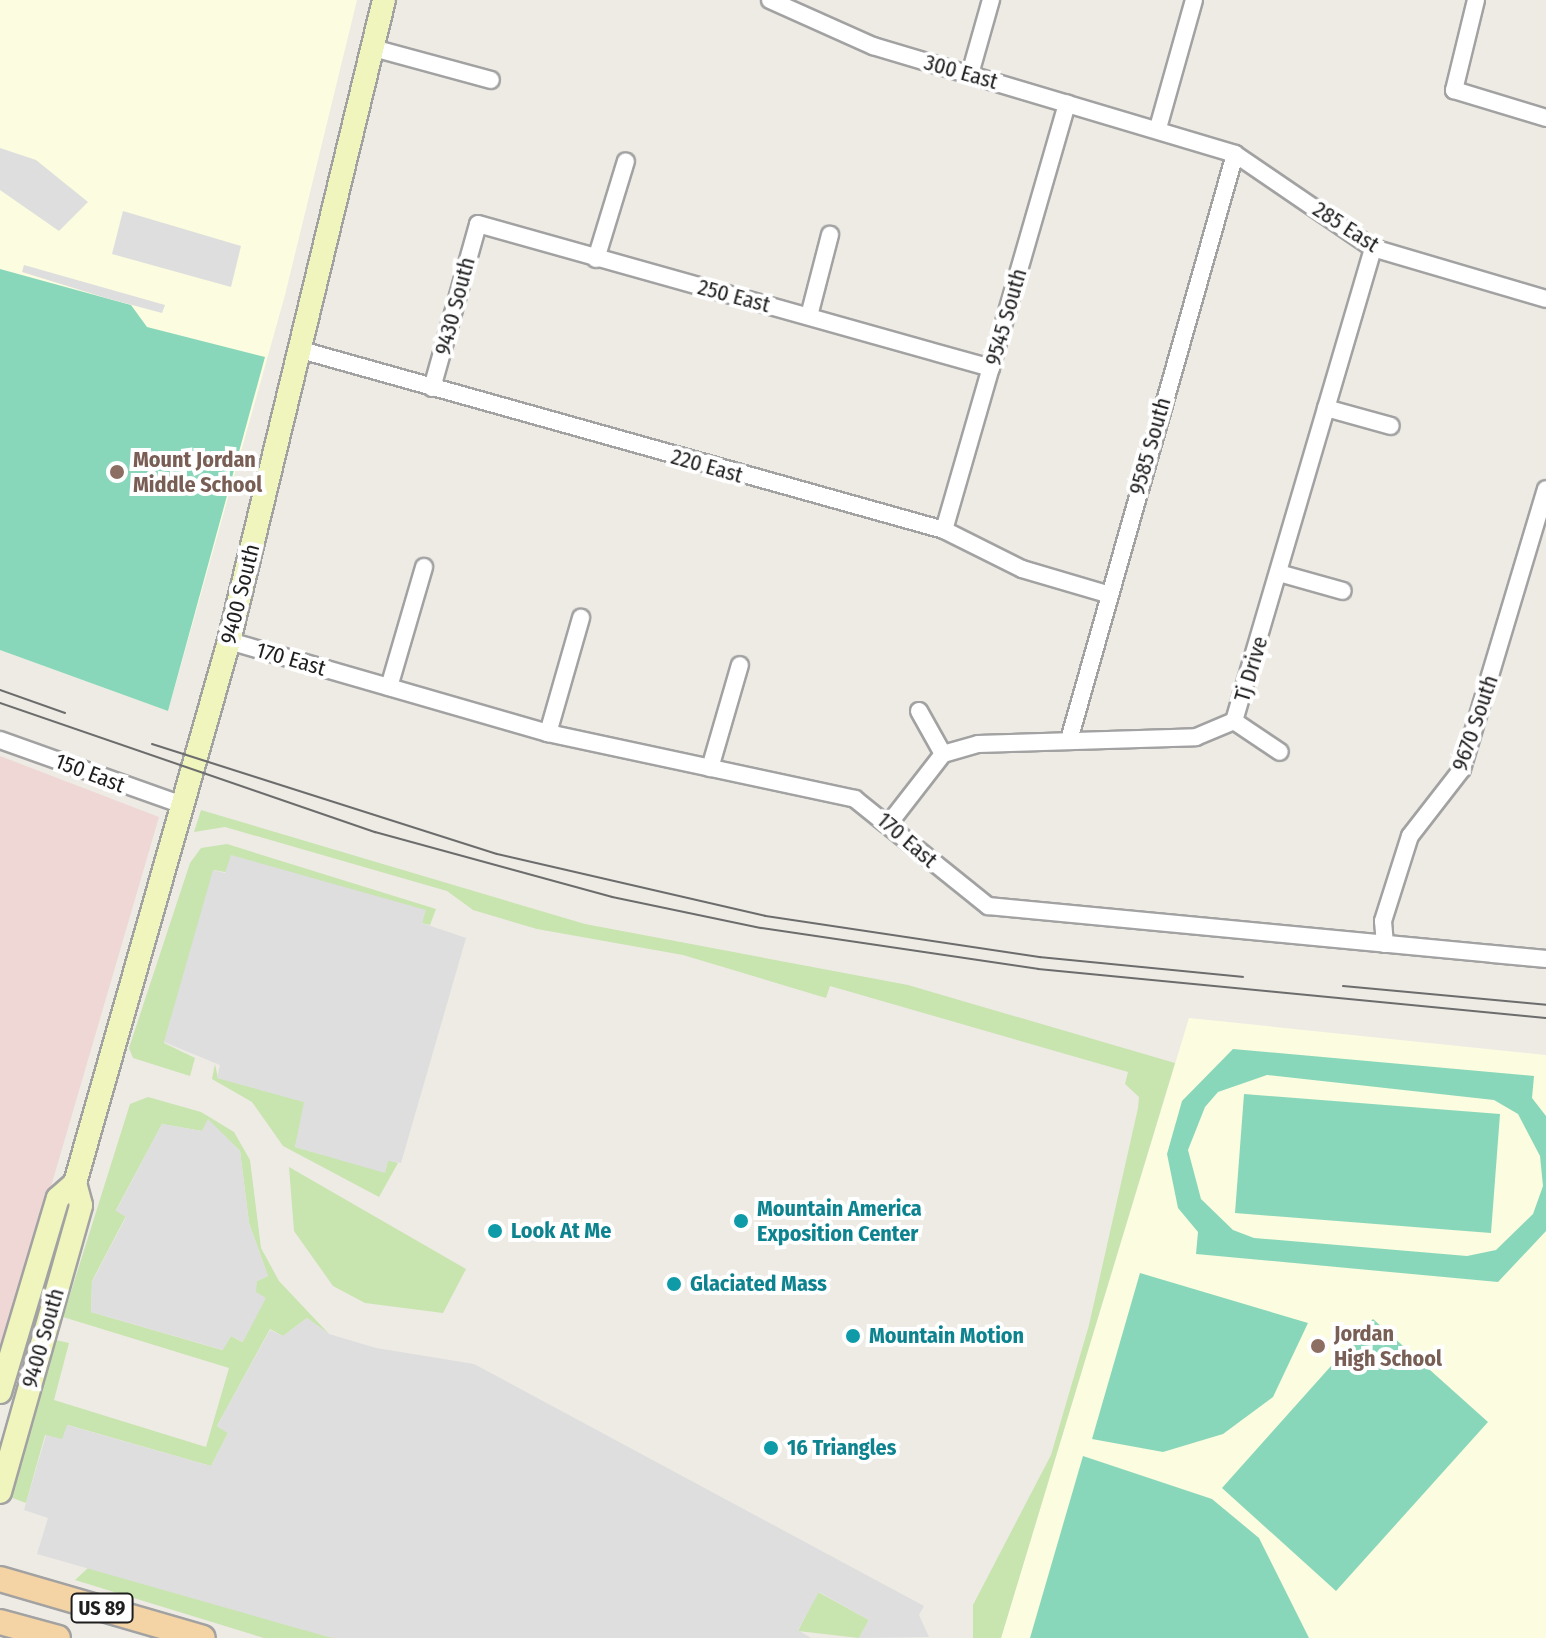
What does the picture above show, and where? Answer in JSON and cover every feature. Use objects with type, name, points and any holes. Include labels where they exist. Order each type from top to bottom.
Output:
[{"type":"main road","name":"US 89","points":[[0,1579],[203,1638]]},
{"type":"main road","name":"US 89","points":[[0,1622],[58,1638]]},
{"type":"street","name":"9400 South","points":[[0,1492],[81,1205],[75,1183],[180,804],[229,641],[384,0]]},
{"type":"street","name":"300 East","points":[[770,0],[789,4],[873,46],[1158,128]]},
{"type":"street","points":[[970,74],[991,0]]},
{"type":"street","points":[[1158,128],[1194,0]]},
{"type":"street","points":[[1476,0],[1454,90],[1546,118]]},
{"type":"street","points":[[373,48],[491,80]]},
{"type":"street","name":"9545 South","points":[[944,530],[1067,103]]},
{"type":"street","name":"285 East","points":[[1158,128],[1235,154],[1373,248],[1546,299]]},
{"type":"street","name":"9585 South","points":[[1069,740],[1107,594],[1235,154]]},
{"type":"street","points":[[596,259],[626,161]]},
{"type":"street","name":"250 East","points":[[478,224],[991,368]]},
{"type":"street","name":"9430 South","points":[[432,388],[478,224]]},
{"type":"street","points":[[809,316],[830,235]]},
{"type":"street","name":"Tj Drive","points":[[943,754],[978,744],[1196,737],[1234,721],[1373,248]]},
{"type":"street","name":"220 East","points":[[301,350],[944,530],[1022,569],[1107,594]]},
{"type":"street","points":[[1326,408],[1391,426]]},
{"type":"street","name":"9670 South","points":[[1385,944],[1383,921],[1410,836],[1462,769],[1546,489]]},
{"type":"street","points":[[389,687],[424,567]]},
{"type":"street","points":[[1279,573],[1343,591]]},
{"type":"street","points":[[548,733],[581,618]]},
{"type":"street","name":"170 East","points":[[229,641],[548,733],[855,799],[891,821],[988,906],[1546,959]]},
{"type":"street","points":[[710,768],[740,665]]},
{"type":"street","points":[[891,821],[943,754],[919,711]]},
{"type":"street","points":[[1234,721],[1280,752]]},
{"type":"street","name":"150 East","points":[[0,740],[180,804]]},
{"type":"street","name":"9400 South","points":[[0,1392],[58,1198],[75,1183]]},
{"type":"shaded area","name":"Mount Jordan Middle School","points":[[0,0],[357,0],[285,295],[168,711],[0,650]]},
{"type":"shaded area","points":[[0,148],[36,160],[88,202],[59,231],[0,190]]},
{"type":"shaded area","points":[[123,211],[241,246],[231,287],[112,254]]},
{"type":"shaded area","points":[[24,265],[165,305],[162,313],[106,298],[22,272]]},
{"type":"shaded area","points":[[0,756],[159,817],[0,1361]]},
{"type":"shaded area","points":[[231,855],[426,910],[422,923],[466,938],[401,1163],[388,1161],[385,1173],[295,1147],[304,1102],[217,1078],[220,1065],[164,1042],[213,870],[225,873]]},
{"type":"shaded area","name":"Jordan High School","points":[[1189,1018],[1546,1055],[1546,1638],[1001,1638]]},
{"type":"shaded area","points":[[208,1119],[240,1151],[249,1223],[268,1276],[257,1281],[256,1292],[266,1298],[243,1342],[231,1336],[223,1350],[91,1312],[92,1282],[126,1217],[116,1211],[162,1124],[202,1131]]},
{"type":"shaded area","points":[[307,1318],[329,1334],[376,1348],[474,1364],[924,1606],[919,1615],[929,1637],[859,1638],[869,1620],[819,1592],[798,1630],[811,1638],[332,1638],[37,1554],[48,1518],[24,1510],[46,1435],[62,1439],[67,1425],[211,1466],[228,1433],[217,1426],[270,1330],[283,1336]]},
{"type":"green space","points":[[0,269],[131,305],[147,327],[265,357],[168,711],[0,650]]},
{"type":"green space","points":[[201,810],[585,924],[908,985],[1175,1063],[1001,1638],[973,1638],[973,1605],[1051,1455],[1089,1325],[1138,1108],[1139,1097],[1125,1084],[1128,1072],[830,986],[826,998],[683,955],[537,929],[473,910],[447,891],[225,827],[194,832]]},
{"type":"green space","points":[[227,844],[436,909],[430,925],[422,923],[425,910],[214,870],[164,1043],[195,1058],[190,1076],[133,1058],[129,1048],[190,863],[201,848]]},
{"type":"green space","points":[[1233,1049],[1534,1076],[1532,1098],[1546,1116],[1546,1231],[1498,1282],[1196,1254],[1198,1232],[1178,1208],[1167,1154],[1182,1101]],"holes":[[[1267,1075],[1494,1100],[1518,1114],[1540,1156],[1543,1186],[1533,1214],[1496,1250],[1467,1256],[1254,1238],[1233,1230],[1201,1199],[1188,1150],[1205,1107],[1218,1092]]]},
{"type":"green space","points":[[215,1064],[218,1078],[305,1102],[295,1147],[385,1172],[388,1160],[398,1163],[379,1197],[283,1146],[252,1102],[212,1079]]},
{"type":"green space","points":[[1244,1094],[1500,1114],[1491,1233],[1235,1213]]},
{"type":"green space","points":[[148,1097],[201,1112],[234,1132],[250,1160],[261,1248],[279,1281],[329,1334],[307,1318],[283,1336],[270,1329],[217,1426],[228,1433],[211,1466],[68,1425],[63,1440],[45,1435],[26,1503],[10,1497],[56,1340],[69,1343],[54,1400],[206,1447],[229,1368],[63,1317],[130,1104]],"holes":[[[208,1120],[240,1151],[249,1223],[268,1276],[257,1281],[242,1342],[231,1336],[222,1350],[91,1312],[92,1281],[126,1216],[116,1210],[162,1124],[202,1131]]]},
{"type":"green space","points":[[289,1167],[466,1269],[443,1313],[365,1303],[333,1286],[294,1231]]},
{"type":"green space","points":[[1140,1273],[1308,1323],[1273,1397],[1223,1434],[1163,1452],[1092,1439]]},
{"type":"green space","points":[[1373,1319],[1488,1422],[1336,1591],[1222,1488]]},
{"type":"green space","points":[[1083,1456],[1212,1499],[1259,1538],[1309,1638],[1030,1638]]},
{"type":"green space","points":[[88,1568],[336,1638],[264,1638],[75,1580]]},
{"type":"green space","points":[[818,1592],[869,1620],[859,1638],[798,1631]]},
{"type":"tram line","points":[[0,690],[65,713]]},
{"type":"tram line","points":[[0,703],[375,832],[612,897],[761,928],[1038,969],[1546,1018]]},
{"type":"tram line","points":[[152,744],[497,854],[765,916],[1040,957],[1243,977]]},
{"type":"tram line","points":[[1343,986],[1546,1005]]},
{"type":"place","name":"Mount Jordan Middle School","points":[[117,472]]},
{"type":"place","name":"Mountain America Exposition Center","points":[[741,1221]]},
{"type":"place","name":"Look At Me","points":[[495,1231]]},
{"type":"place","name":"Glaciated Mass","points":[[674,1284]]},
{"type":"place","name":"Mountain Motion","points":[[853,1336]]},
{"type":"place","name":"Jordan High School","points":[[1318,1346]]},
{"type":"place","name":"16 Triangles","points":[[771,1448]]}]
